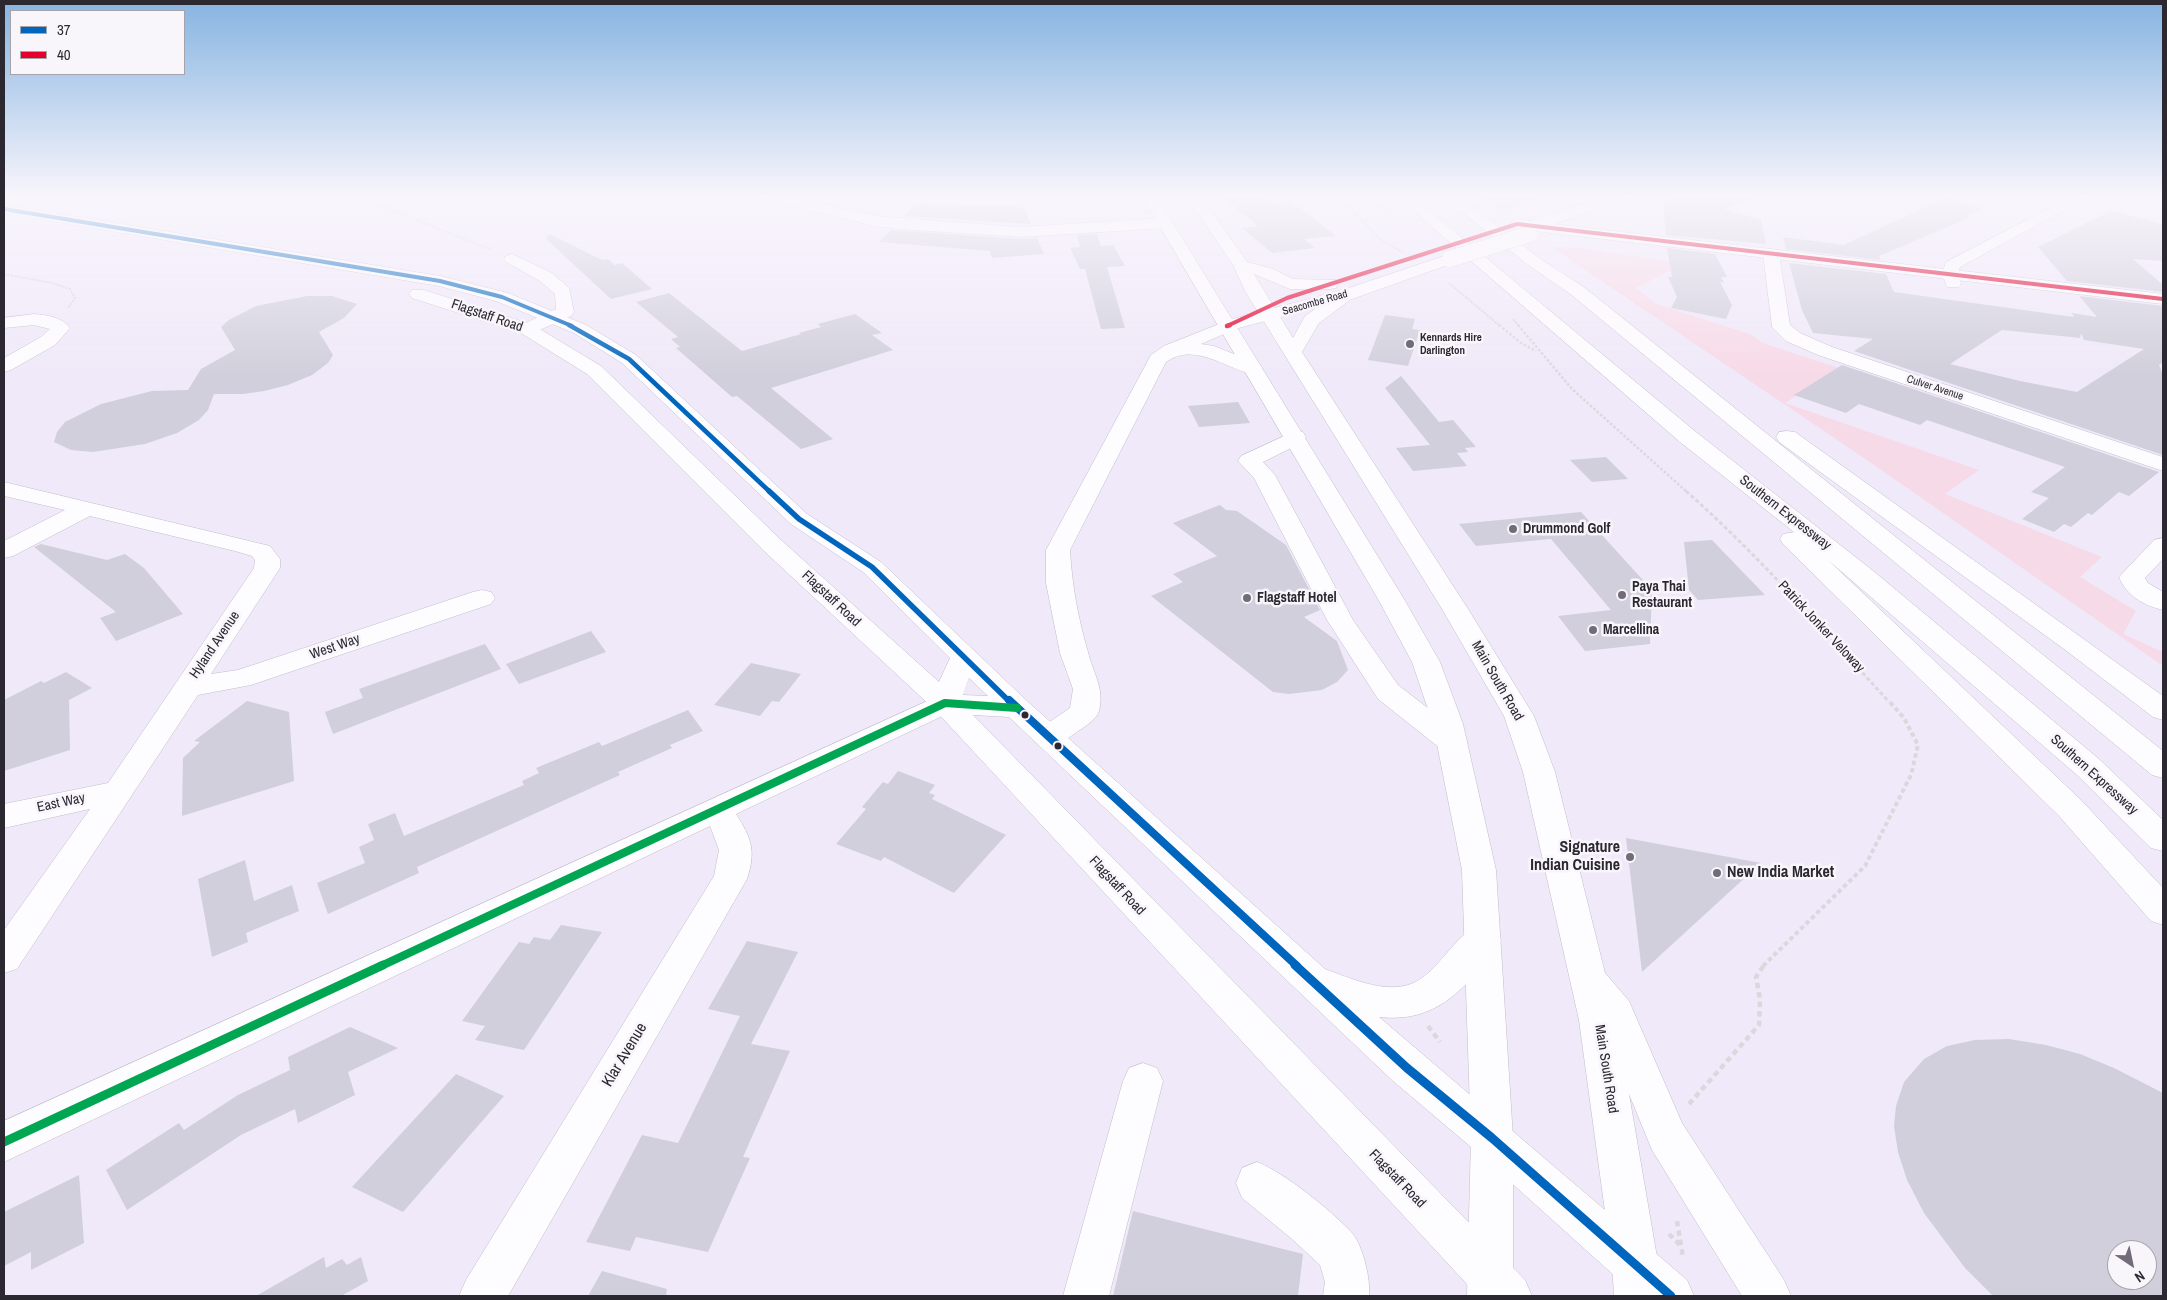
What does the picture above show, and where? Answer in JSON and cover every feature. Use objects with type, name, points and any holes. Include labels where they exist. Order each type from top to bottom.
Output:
[{"type":"main road","name":"Flagstaff Road","points":[[210,255],[361,280],[434,298],[527,329],[594,370],[772,545],[945,703],[1496,1289]]},
{"type":"main road","name":"Flagstaff Road","points":[[281,255],[440,281],[502,297],[580,329],[629,360],[799,519],[872,567],[1017,708],[1050,736],[1407,1068],[1492,1138],[1636,1280],[1678,1282]]},
{"type":"main road","points":[[1185,255],[1391,599],[1426,662],[1452,742],[1479,870],[1492,1138],[1496,1289]]},
{"type":"main road","name":"Main South Road","points":[[1234,255],[1267,311],[1455,609],[1519,716],[1539,772],[1598,1020],[1636,1280]]},
{"type":"main road","name":"Seacombe Road","points":[[1267,311],[1349,294],[1416,264],[1442,255]]},
{"type":"main road","name":"Southern Expressway","points":[[1473,255],[1688,437],[1870,581],[2088,767],[2163,839]]},
{"type":"main road","points":[[1525,255],[1747,406],[1819,461],[2074,643],[2163,710]]},
{"type":"main road","points":[[1736,255],[2163,299]]},
{"type":"main road","points":[[1951,278],[1952,265],[1972,255]]},
{"type":"main road","name":"Culver Avenue","points":[[1771,258],[1781,327],[1792,337],[1825,351],[2163,464]]},
{"type":"main road","points":[[512,259],[546,277],[563,292],[565,312],[527,329]]},
{"type":"main road","name":"Seacombe Road","points":[[1050,736],[1084,712],[1087,689],[1074,652],[1059,583],[1058,550],[1158,359],[1171,350],[1330,284],[1416,264]]},
{"type":"main road","points":[[1241,265],[1290,284],[1330,284]]},
{"type":"main road","points":[[1951,278],[2163,308]]},
{"type":"main road","points":[[1579,292],[2163,766]]},
{"type":"main road","points":[[1293,351],[1303,337],[1311,320],[1349,294]]},
{"type":"main road","points":[[4,322],[52,321],[61,328],[48,340],[4,366]]},
{"type":"main road","points":[[1171,350],[1207,350],[1252,368]]},
{"type":"main road","points":[[1295,437],[1250,461],[1264,475],[1340,620],[1388,692],[1452,742]]},
{"type":"main road","points":[[1688,437],[2005,743],[2070,808],[2163,911]]},
{"type":"main road","name":"Hyland Avenue","points":[[4,489],[248,547],[261,551],[268,558],[267,568],[186,687],[118,793],[4,958]]},
{"type":"main road","points":[[4,551],[86,509]]},
{"type":"main road","points":[[2163,546],[2132,577],[2137,588],[2163,602]]},
{"type":"main road","name":"West Way","points":[[186,687],[240,679],[482,598]]},
{"type":"main road","points":[[945,703],[964,657]]},
{"type":"main road","points":[[4,1142],[945,703],[1017,708]]},
{"type":"main road","name":"East Way","points":[[4,816],[84,798],[118,793]]},
{"type":"main road","name":"Klar Avenue","points":[[482,1296],[730,879],[737,859],[734,837],[717,810]]},
{"type":"main road","points":[[1314,981],[1374,1001],[1401,1002],[1411,1000],[1435,990],[1482,940]]},
{"type":"main road","points":[[1586,974],[1616,1013],[1667,1136],[1768,1296]]},
{"type":"main road","points":[[1086,1296],[1143,1081]]},
{"type":"main road","points":[[1257,1184],[1308,1223],[1338,1251],[1348,1282],[1346,1296]]},
{"type":"path","points":[[501,255],[512,259]]},
{"type":"path","points":[[1402,255],[1453,285],[1521,343],[1539,353]]},
{"type":"path","points":[[4,274],[52,283],[70,289],[75,298],[70,306],[52,321]]},
{"type":"path","name":"Patrick Jonker Veloway","points":[[1512,318],[1539,353],[1572,389],[1743,544],[1904,718],[1918,745],[1910,775],[1865,866],[1762,966],[1756,977],[1760,999],[1759,1025],[1686,1107]]},
{"type":"path","points":[[1424,1021],[1440,1042]]},
{"type":"path","points":[[1675,1212],[1678,1282]]},
{"type":"shaded area","points":[[1562,255],[1623,255],[1684,264],[1636,288],[1656,304],[1750,334],[1763,343],[1839,368],[1785,403],[1979,470],[1945,494],[2102,557],[2080,577],[2136,611],[2123,634],[2163,652],[2163,666],[1864,458]]},
{"type":"building","points":[[563,255],[591,255],[602,260],[608,259],[615,265],[622,263],[652,289],[611,299]]},
{"type":"building","points":[[991,255],[1035,255],[992,258]]},
{"type":"building","points":[[1073,255],[1119,255],[1125,266],[1107,267],[1125,328],[1101,329],[1085,269],[1080,269]]},
{"type":"building","points":[[1668,255],[1715,255],[1727,277],[1721,277],[1724,282],[1720,282],[1732,305],[1726,319],[1671,308],[1677,297],[1668,277],[1672,277]]},
{"type":"building","points":[[1835,255],[1882,255],[1879,256],[1881,260]]},
{"type":"building","points":[[2045,255],[2163,255],[2163,261],[2133,259],[2163,285],[2163,292],[2067,281]]},
{"type":"building","points":[[1789,263],[1886,274],[1894,292],[2074,317],[2072,313],[2097,317],[2079,296],[2163,306],[2163,362],[2159,365],[2163,375],[2163,455],[1854,351],[1873,339],[1813,333],[1802,310]],"holes":[[[2002,330],[2080,338],[2081,333],[2084,340],[2144,349],[2077,392],[2020,381],[1950,364]]]},
{"type":"building","points":[[669,293],[742,351],[801,334],[799,333],[821,327],[818,324],[855,314],[882,333],[872,335],[893,350],[771,388],[833,439],[801,449],[737,396],[732,397],[676,348],[680,347],[671,339],[678,337],[636,302]]},
{"type":"building","points":[[307,296],[332,296],[357,304],[344,318],[319,332],[333,355],[328,363],[312,375],[288,385],[264,391],[243,394],[214,394],[208,410],[199,420],[177,433],[145,444],[93,452],[71,450],[54,442],[57,432],[65,422],[101,404],[152,391],[188,390],[201,369],[235,350],[221,327],[229,320],[256,306]]},
{"type":"building","name":"Kennards Hire Darlington","points":[[1385,315],[1415,319],[1412,329],[1420,330],[1408,366],[1368,360]]},
{"type":"building","points":[[1842,365],[2159,472],[2129,496],[2119,492],[2092,515],[2088,513],[2071,527],[2064,524],[2054,532],[2022,519],[2049,498],[2031,492],[2065,467],[1927,420],[1920,425],[1859,404],[1846,413],[1794,395]]},
{"type":"building","points":[[1401,376],[1439,422],[1453,420],[1476,447],[1465,448],[1468,452],[1457,453],[1467,466],[1413,471],[1396,448],[1430,445],[1385,388]]},
{"type":"building","points":[[1238,402],[1250,423],[1199,427],[1188,406]]},
{"type":"building","points":[[1606,457],[1628,479],[1592,482],[1570,460]]},
{"type":"building","name":"Flagstaff Hotel","points":[[1220,505],[1226,510],[1237,511],[1286,545],[1320,610],[1304,617],[1337,641],[1348,670],[1337,682],[1322,690],[1289,694],[1273,692],[1151,596],[1183,582],[1173,574],[1217,556],[1173,523]]},
{"type":"building","points":[[1581,512],[1652,590],[1650,644],[1585,651],[1558,616],[1611,610],[1551,539],[1476,546],[1459,524]]},
{"type":"building","points":[[1712,540],[1765,595],[1698,600],[1689,590],[1684,542]]},
{"type":"building","points":[[41,544],[107,560],[125,554],[144,568],[183,614],[116,641],[100,618],[116,612],[34,547]]},
{"type":"building","points":[[591,631],[606,652],[519,684],[506,664]]},
{"type":"building","points":[[485,644],[501,669],[333,734],[325,712],[363,698],[359,689]]},
{"type":"building","points":[[751,663],[801,674],[779,702],[772,701],[760,716],[714,705]]},
{"type":"building","points":[[66,672],[92,688],[69,700],[70,750],[4,771],[4,700],[41,681],[44,683]]},
{"type":"building","points":[[247,701],[289,712],[294,781],[182,816],[183,758],[200,742],[194,741]]},
{"type":"building","points":[[688,710],[703,731],[670,745],[672,748],[618,772],[620,775],[417,867],[419,873],[328,914],[317,883],[365,863],[359,847],[374,840],[368,824],[395,813],[404,836],[524,785],[522,781],[539,773],[536,768],[599,742],[602,746]]},
{"type":"building","points":[[898,771],[935,785],[929,793],[935,795],[932,799],[1006,835],[954,893],[884,857],[881,861],[836,844],[866,809],[862,807],[883,782],[888,784]]},
{"type":"building","points":[[1626,838],[1761,863],[1642,972]]},
{"type":"building","points":[[245,860],[254,901],[292,885],[299,911],[246,933],[248,942],[212,957],[198,879]]},
{"type":"building","points":[[561,925],[602,932],[524,1050],[475,1040],[485,1026],[462,1021],[519,942],[529,944],[534,937],[550,940]]},
{"type":"building","points":[[747,941],[798,952],[751,1044],[790,1051],[743,1157],[750,1158],[708,1252],[636,1237],[630,1251],[586,1242],[642,1135],[678,1143],[740,1016],[708,1009]]},
{"type":"building","points":[[350,1027],[398,1048],[348,1072],[355,1095],[298,1123],[295,1109],[241,1135],[127,1210],[106,1170],[179,1123],[184,1130],[238,1095],[290,1070],[288,1057]]},
{"type":"building","points":[[2009,1039],[2046,1045],[2080,1054],[2114,1068],[2163,1093],[2163,1296],[1993,1296],[1965,1268],[1924,1213],[1907,1180],[1898,1152],[1894,1126],[1896,1106],[1904,1082],[1924,1059],[1947,1046],[1975,1040]]},
{"type":"building","points":[[456,1074],[504,1096],[403,1212],[352,1187]]},
{"type":"building","points":[[79,1175],[84,1243],[31,1270],[31,1252],[4,1266],[4,1212]]},
{"type":"building","points":[[1133,1211],[1303,1254],[1298,1296],[1113,1296]]},
{"type":"building","points":[[324,1257],[326,1268],[342,1259],[347,1265],[361,1257],[368,1281],[341,1296],[256,1296]]},
{"type":"building","points":[[602,1271],[667,1289],[666,1296],[588,1296]]},
{"type":"transit line","name":"37","points":[[281,255],[440,281],[502,297],[580,329],[629,359],[799,519],[872,567],[1017,708],[1407,1068],[1492,1138],[1671,1296]]},
{"type":"transit line","name":"40","points":[[1227,326],[1264,307],[1287,298],[1422,255]]},
{"type":"transit line","name":"40","points":[[1781,255],[2163,299]]},
{"type":"transit line","points":[[4,1142],[945,703],[1017,708]]},
{"type":"place","name":"Kennards Hire Darlington","points":[[1410,344]]},
{"type":"place","name":"Drummond Golf","points":[[1513,529]]},
{"type":"place","name":"Paya Thai Restaurant","points":[[1622,595]]},
{"type":"place","name":"Flagstaff Hotel","points":[[1247,598]]},
{"type":"place","name":"Marcellina","points":[[1593,630]]},
{"type":"place","name":"Signature Indian Cuisine","points":[[1630,857]]},
{"type":"place","name":"New India Market","points":[[1717,873]]}]
